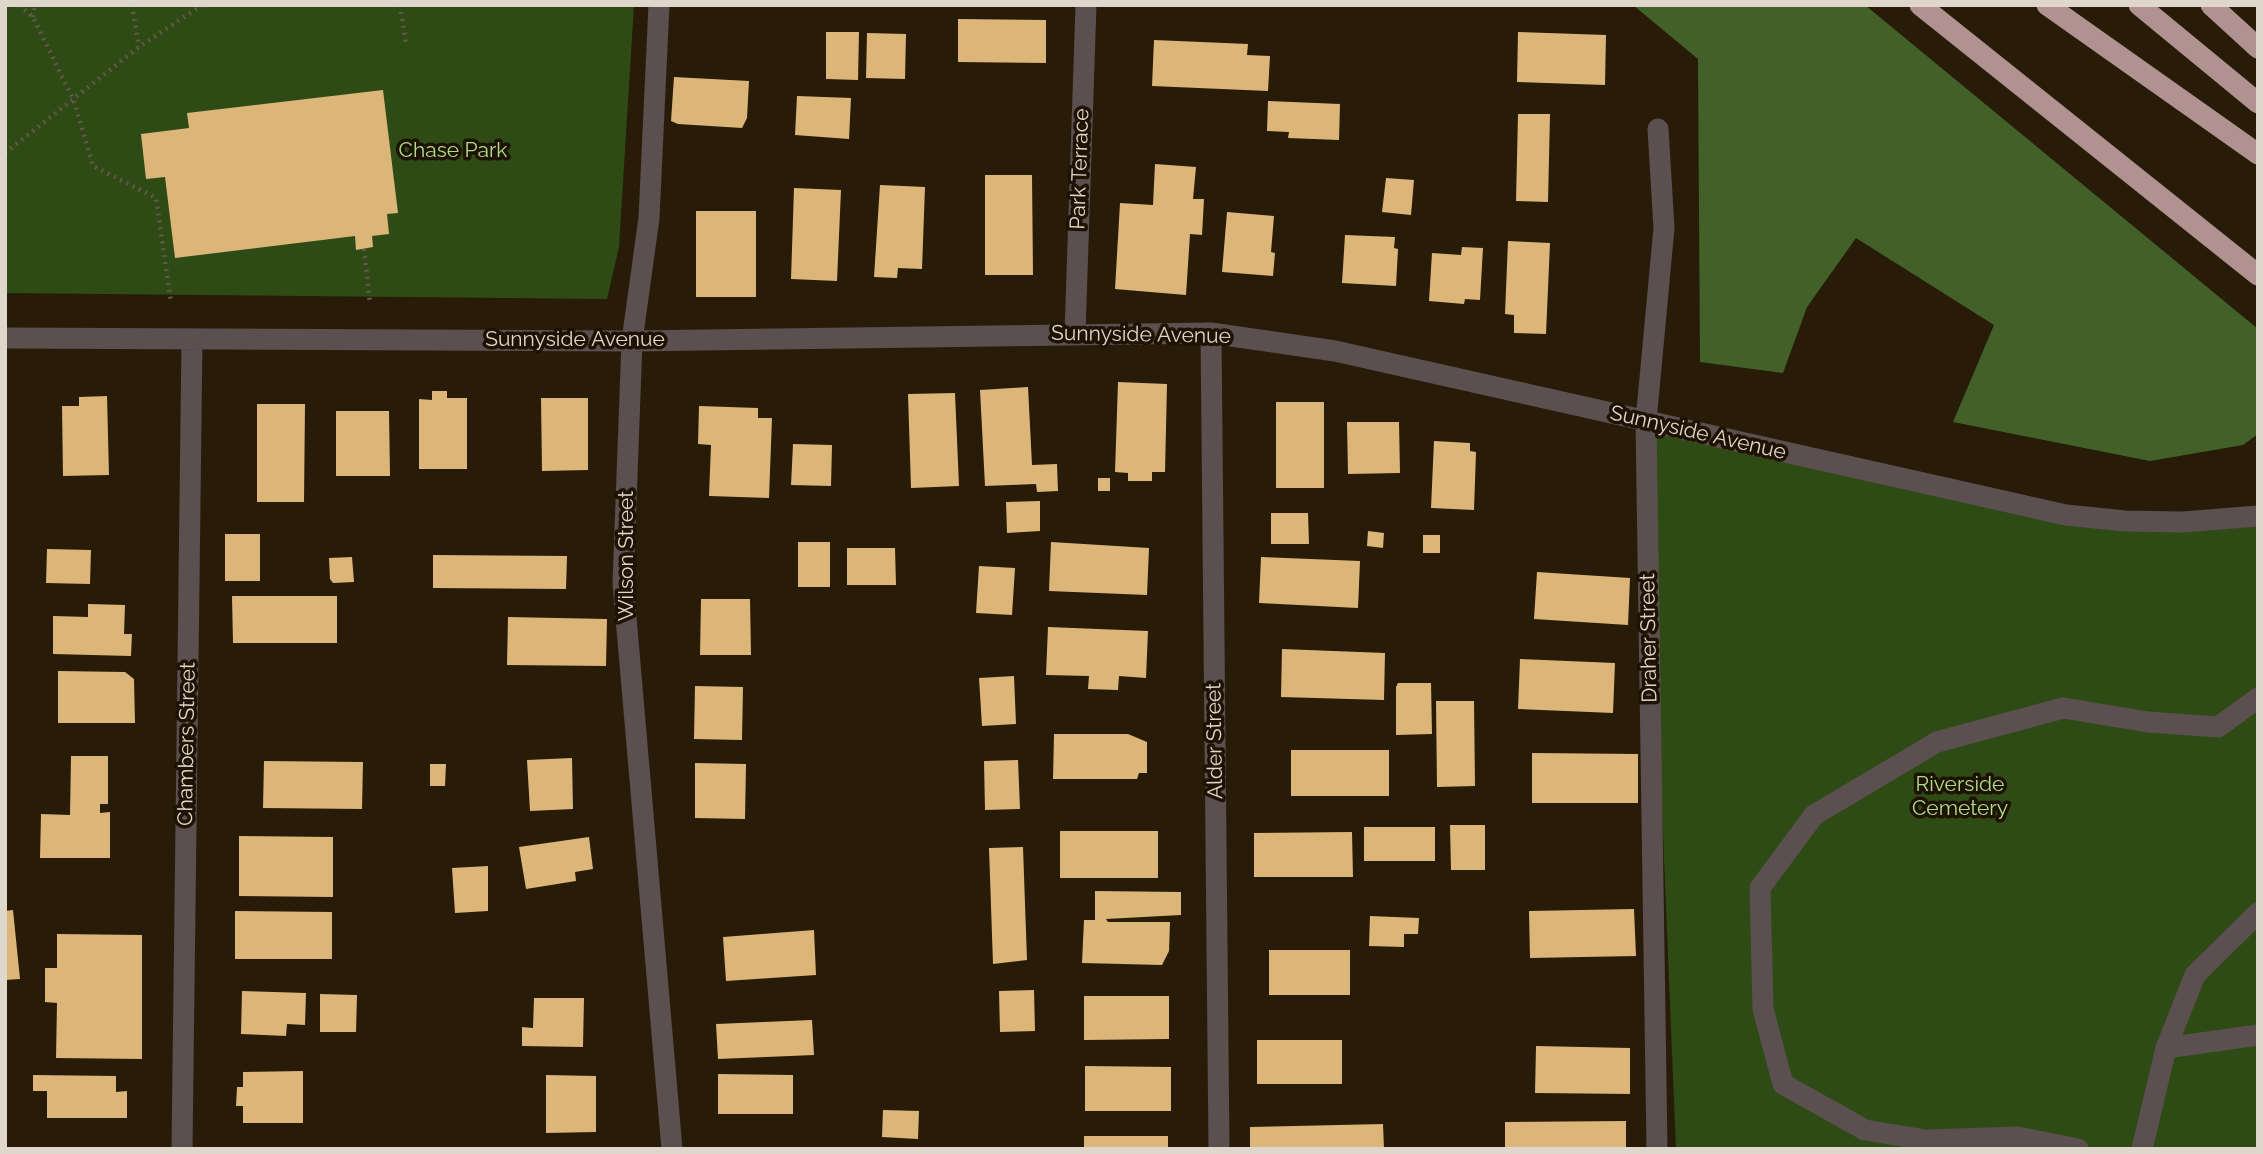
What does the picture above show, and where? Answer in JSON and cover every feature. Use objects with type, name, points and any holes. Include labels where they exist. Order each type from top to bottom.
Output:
[{"type":"highway","points":[[1920,5],[2258,275]]},
{"type":"highway","points":[[2047,5],[2258,154]]},
{"type":"highway","points":[[2139,5],[2258,103]]},
{"type":"highway","points":[[2211,5],[2258,48]]},
{"type":"street","name":"Wilson Street","points":[[659,5],[649,218],[632,341],[623,583],[672,1149]]},
{"type":"street","name":"Park Terrace","points":[[1074,333],[1086,5]]},
{"type":"street","name":"Draher Street","points":[[1657,1149],[1646,421],[1664,228],[1658,129]]},
{"type":"street","name":"Sunnyside Avenue","points":[[5,338],[632,341],[1211,333],[1335,351],[2066,515],[2125,521],[2183,522],[2258,516]]},
{"type":"street","name":"Alder Street","points":[[1211,333],[1219,1149]]},
{"type":"street","name":"Chambers Street","points":[[181,1149],[192,339]]},
{"type":"street","points":[[2078,1149],[2018,1137],[1923,1144],[1870,1140],[1783,1084],[1763,1009],[1760,888],[1814,815],[1937,742],[2063,708],[2148,722],[2218,727],[2258,698]]},
{"type":"street","points":[[2142,1149],[2166,1048],[2195,975],[2258,913]]},
{"type":"street","points":[[2166,1048],[2258,1035]]},
{"type":"path","points":[[19,5],[33,17],[74,101],[93,166],[156,198],[171,302]]},
{"type":"path","points":[[33,17],[35,5]]},
{"type":"path","points":[[132,5],[139,47]]},
{"type":"path","points":[[5,153],[139,47],[202,5]]},
{"type":"path","points":[[400,5],[406,43]]},
{"type":"path","points":[[364,249],[370,303]]},
{"type":"green space","name":"Chase Park","points":[[5,5],[634,5],[619,247],[607,299],[5,293]]},
{"type":"green space","points":[[1633,5],[1865,5],[2258,329],[2258,434],[2243,445],[2150,461],[1953,422],[1994,325],[1856,238],[1807,307],[1783,373],[1700,362],[1698,59]]},
{"type":"green space","name":"Riverside Cemetery","points":[[1646,421],[2125,521],[2258,515],[2258,1149],[1676,1149]]},
{"type":"building","points":[[958,19],[1046,20],[1046,63],[958,62]]},
{"type":"building","points":[[826,32],[859,32],[858,80],[826,79]]},
{"type":"building","points":[[1518,32],[1606,35],[1605,85],[1517,82]]},
{"type":"building","points":[[867,33],[906,34],[905,79],[866,78]]},
{"type":"building","points":[[1154,40],[1248,44],[1247,55],[1270,56],[1268,91],[1152,86]]},
{"type":"building","points":[[674,77],[749,81],[747,118],[742,128],[678,124],[671,121]]},
{"type":"building","points":[[383,90],[398,213],[387,214],[389,234],[372,236],[373,247],[356,250],[355,236],[175,258],[165,177],[146,179],[141,134],[189,128],[187,113]]},
{"type":"building","points":[[797,96],[851,98],[849,139],[795,135]]},
{"type":"building","points":[[1268,101],[1340,104],[1339,140],[1288,138],[1289,132],[1267,131]]},
{"type":"building","points":[[1518,114],[1550,114],[1548,202],[1516,201]]},
{"type":"building","points":[[1155,164],[1196,167],[1193,199],[1204,199],[1202,235],[1190,234],[1186,295],[1115,289],[1120,203],[1153,205]]},
{"type":"building","points":[[985,175],[1032,175],[1033,275],[985,275]]},
{"type":"building","points":[[1386,178],[1414,180],[1411,215],[1382,212]]},
{"type":"building","points":[[880,185],[925,187],[922,269],[898,268],[897,278],[874,277]]},
{"type":"building","points":[[794,188],[841,190],[837,281],[791,279]]},
{"type":"building","points":[[696,211],[756,211],[756,297],[696,297]]},
{"type":"building","points":[[1227,212],[1274,216],[1271,252],[1275,253],[1273,276],[1222,272]]},
{"type":"building","points":[[1345,235],[1395,237],[1394,248],[1398,249],[1396,286],[1342,283]]},
{"type":"building","points":[[1508,241],[1550,243],[1546,334],[1514,333],[1514,315],[1505,314]]},
{"type":"building","points":[[1462,247],[1483,248],[1480,300],[1465,299],[1464,304],[1429,301],[1432,253],[1461,255]]},
{"type":"building","points":[[1118,382],[1167,384],[1165,472],[1152,472],[1152,481],[1128,481],[1128,473],[1115,472]]},
{"type":"building","points":[[1028,387],[1032,465],[1057,464],[1058,491],[1037,492],[1036,484],[985,486],[980,390]]},
{"type":"building","points":[[432,391],[447,391],[447,398],[467,398],[467,469],[419,469],[419,399],[432,400]]},
{"type":"building","points":[[955,393],[959,486],[911,488],[908,394]]},
{"type":"building","points":[[107,396],[109,475],[63,476],[62,406],[79,406],[79,397]]},
{"type":"building","points":[[541,398],[588,398],[588,470],[542,471]]},
{"type":"building","points":[[1276,402],[1324,402],[1324,488],[1276,488]]},
{"type":"building","points":[[257,404],[305,404],[304,502],[257,502]]},
{"type":"building","points":[[699,406],[758,408],[758,418],[772,418],[769,498],[709,496],[711,445],[698,444]]},
{"type":"building","points":[[336,411],[389,411],[390,476],[336,476]]},
{"type":"building","points":[[1347,422],[1399,422],[1400,473],[1348,474]]},
{"type":"building","points":[[1434,441],[1470,443],[1470,451],[1476,452],[1474,510],[1431,508]]},
{"type":"building","points":[[793,444],[832,445],[831,486],[791,485]]},
{"type":"building","points":[[1098,478],[1110,478],[1110,491],[1098,491]]},
{"type":"building","points":[[1040,501],[1040,531],[1007,533],[1006,502]]},
{"type":"building","points":[[1271,513],[1308,513],[1309,544],[1271,544]]},
{"type":"building","points":[[1368,531],[1384,533],[1383,548],[1367,546]]},
{"type":"building","points":[[225,534],[260,534],[260,581],[225,581]]},
{"type":"building","points":[[1423,535],[1440,535],[1440,553],[1423,553]]},
{"type":"building","points":[[798,542],[830,542],[830,587],[798,587]]},
{"type":"building","points":[[1051,542],[1149,548],[1147,595],[1049,591]]},
{"type":"building","points":[[847,548],[895,548],[896,585],[847,585]]},
{"type":"building","points":[[47,549],[91,550],[90,584],[46,583]]},
{"type":"building","points":[[433,555],[567,556],[566,589],[433,588]]},
{"type":"building","points":[[352,557],[354,582],[333,583],[330,579],[329,558]]},
{"type":"building","points":[[1261,557],[1360,561],[1358,608],[1259,603]]},
{"type":"building","points":[[979,566],[1015,568],[1012,615],[976,613]]},
{"type":"building","points":[[1537,572],[1630,578],[1628,625],[1534,619]]},
{"type":"building","points":[[232,596],[337,596],[337,643],[233,643]]},
{"type":"building","points":[[701,599],[750,599],[751,655],[700,655]]},
{"type":"building","points":[[88,604],[125,605],[124,634],[132,634],[131,656],[53,654],[53,616],[88,617]]},
{"type":"building","points":[[508,617],[607,619],[606,666],[507,665]]},
{"type":"building","points":[[1048,627],[1148,631],[1146,678],[1119,676],[1118,690],[1088,689],[1089,676],[1046,675]]},
{"type":"building","points":[[1282,649],[1385,653],[1384,700],[1281,697]]},
{"type":"building","points":[[1520,659],[1615,663],[1613,713],[1518,709]]},
{"type":"building","points":[[58,671],[125,672],[134,679],[135,723],[58,723]]},
{"type":"building","points":[[1014,676],[1016,724],[982,726],[979,678]]},
{"type":"building","points":[[1398,683],[1431,683],[1432,734],[1396,735]]},
{"type":"building","points":[[695,686],[743,687],[742,740],[694,739]]},
{"type":"building","points":[[1436,701],[1474,701],[1475,786],[1437,787]]},
{"type":"building","points":[[1054,734],[1128,734],[1147,742],[1147,773],[1139,773],[1137,779],[1053,779]]},
{"type":"building","points":[[1291,750],[1389,750],[1389,796],[1291,796]]},
{"type":"building","points":[[1532,753],[1638,754],[1638,803],[1532,803]]},
{"type":"building","points":[[71,756],[108,756],[108,804],[100,804],[100,813],[110,812],[110,858],[40,858],[41,814],[70,815]]},
{"type":"building","points":[[572,758],[573,809],[530,811],[527,760]]},
{"type":"building","points":[[1018,760],[1020,809],[985,810],[984,761]]},
{"type":"building","points":[[264,761],[363,762],[362,809],[263,808]]},
{"type":"building","points":[[695,763],[746,764],[745,819],[695,818]]},
{"type":"building","points":[[430,764],[446,764],[445,786],[430,786]]},
{"type":"building","points":[[1450,825],[1485,825],[1485,870],[1451,870]]},
{"type":"building","points":[[1364,827],[1435,827],[1435,861],[1364,861]]},
{"type":"building","points":[[1060,831],[1158,831],[1158,878],[1060,878]]},
{"type":"building","points":[[1352,832],[1353,877],[1254,877],[1254,833]]},
{"type":"building","points":[[239,836],[333,837],[333,897],[239,896]]},
{"type":"building","points":[[589,837],[593,869],[575,872],[576,881],[526,889],[519,847]]},
{"type":"building","points":[[1023,847],[1027,960],[993,964],[989,848]]},
{"type":"building","points":[[488,866],[488,911],[455,913],[452,868]]},
{"type":"building","points":[[1095,891],[1181,892],[1181,915],[1106,919],[1108,922],[1170,922],[1169,951],[1162,965],[1082,963],[1084,920],[1095,920]]},
{"type":"building","points":[[1634,909],[1636,956],[1530,958],[1529,911]]},
{"type":"building","points":[[13,910],[20,979],[5,980],[5,911]]},
{"type":"building","points":[[235,911],[332,912],[332,959],[235,959]]},
{"type":"building","points":[[1370,916],[1419,918],[1418,934],[1404,934],[1404,947],[1369,946]]},
{"type":"building","points":[[814,930],[816,975],[726,981],[723,937]]},
{"type":"building","points":[[57,934],[142,935],[142,1059],[56,1058],[57,1003],[45,1002],[45,968],[57,968]]},
{"type":"building","points":[[1269,950],[1350,950],[1350,995],[1269,995]]},
{"type":"building","points":[[1034,990],[1035,1031],[1000,1032],[999,991]]},
{"type":"building","points":[[242,991],[306,993],[305,1025],[287,1024],[286,1036],[241,1034]]},
{"type":"building","points":[[320,994],[357,995],[356,1032],[320,1032]]},
{"type":"building","points":[[1084,996],[1169,996],[1169,1039],[1084,1040]]},
{"type":"building","points":[[534,998],[584,998],[583,1047],[522,1046],[522,1027],[533,1028]]},
{"type":"building","points":[[812,1020],[814,1055],[718,1059],[716,1024]]},
{"type":"building","points":[[1257,1040],[1342,1040],[1342,1084],[1257,1084]]},
{"type":"building","points":[[1536,1046],[1630,1048],[1630,1094],[1535,1093]]},
{"type":"building","points":[[1085,1066],[1171,1067],[1171,1111],[1085,1111]]},
{"type":"building","points":[[303,1071],[303,1123],[243,1123],[243,1106],[236,1106],[237,1087],[243,1087],[243,1072]]},
{"type":"building","points":[[718,1074],[793,1075],[793,1114],[718,1114]]},
{"type":"building","points":[[33,1075],[116,1076],[116,1092],[127,1091],[127,1118],[47,1118],[47,1091],[33,1091]]},
{"type":"building","points":[[546,1075],[596,1076],[596,1132],[546,1133]]},
{"type":"building","points":[[883,1110],[919,1111],[918,1139],[882,1137]]},
{"type":"building","points":[[1626,1121],[1626,1149],[1505,1149],[1505,1122]]},
{"type":"building","points":[[1383,1124],[1384,1149],[1250,1149],[1250,1127]]},
{"type":"building","points":[[1084,1136],[1168,1136],[1168,1149],[1084,1149]]}]
